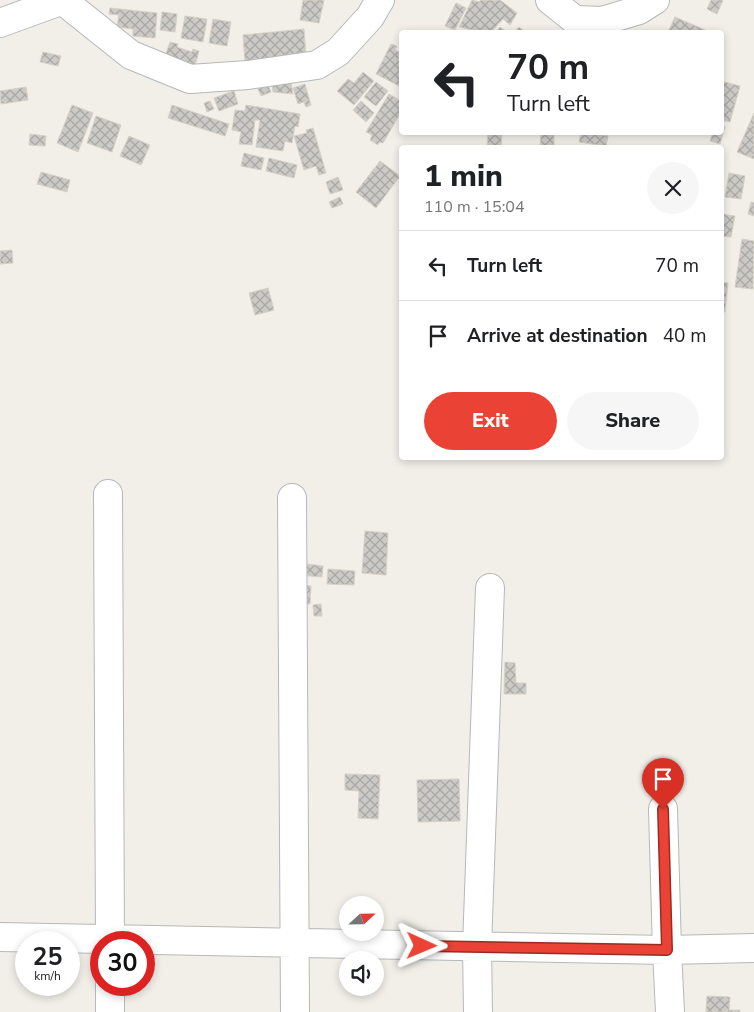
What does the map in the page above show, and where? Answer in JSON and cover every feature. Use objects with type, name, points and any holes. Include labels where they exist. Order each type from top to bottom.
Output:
[{"type":"street","points":[[0,23],[62,0],[131,55],[190,79],[248,75],[317,65],[338,52],[370,17],[380,0]]},
{"type":"street","points":[[550,0],[575,20],[602,21],[639,10],[655,0]]},
{"type":"street","points":[[108,494],[110,931]]},
{"type":"street","points":[[292,498],[295,1012]]},
{"type":"street","points":[[478,1012],[477,947],[490,588]]},
{"type":"street","points":[[663,809],[670,1012]]},
{"type":"street","points":[[0,937],[90,940]]},
{"type":"street","points":[[155,941],[667,950],[754,948]]},
{"type":"street","points":[[110,996],[110,1012]]},
{"type":"building","points":[[303,0],[324,0],[319,23],[300,20]]},
{"type":"building","points":[[472,0],[479,2],[481,0],[500,0],[517,13],[510,25],[503,19],[493,30],[473,30],[459,27]]},
{"type":"building","points":[[711,0],[723,0],[717,14],[707,9]]},
{"type":"building","points":[[456,3],[466,8],[455,30],[445,26]]},
{"type":"building","points":[[110,8],[157,13],[155,38],[133,36],[133,29],[117,27],[119,15],[109,14]]},
{"type":"building","points":[[162,12],[177,14],[175,32],[160,30]]},
{"type":"building","points":[[185,16],[207,19],[203,42],[181,38]]},
{"type":"building","points":[[675,17],[705,30],[669,30]]},
{"type":"building","points":[[213,19],[231,22],[227,46],[209,43]]},
{"type":"building","points":[[304,29],[306,57],[245,63],[243,35]]},
{"type":"building","points":[[170,42],[178,44],[177,47],[192,52],[193,49],[199,51],[195,66],[165,56]]},
{"type":"building","points":[[391,44],[397,46],[395,50],[399,52],[399,86],[376,74]]},
{"type":"building","points":[[43,52],[61,56],[58,66],[40,62]]},
{"type":"building","points":[[363,72],[374,81],[354,105],[337,91],[348,79],[354,83]]},
{"type":"building","points":[[376,82],[388,91],[376,106],[364,97]]},
{"type":"building","points":[[724,82],[740,86],[730,122],[724,121]]},
{"type":"building","points":[[291,83],[293,94],[273,92],[272,84]]},
{"type":"building","points":[[305,84],[311,105],[306,107],[304,102],[298,104],[293,88]]},
{"type":"building","points":[[268,85],[271,92],[261,96],[258,89]]},
{"type":"building","points":[[26,87],[28,100],[1,104],[0,91]]},
{"type":"building","points":[[234,91],[238,104],[219,111],[214,98]]},
{"type":"building","points":[[389,94],[399,100],[399,115],[383,143],[379,142],[378,145],[370,140],[372,135],[366,132]]},
{"type":"building","points":[[210,101],[214,109],[207,112],[204,103]]},
{"type":"building","points":[[361,101],[374,113],[366,122],[353,110]]},
{"type":"building","points":[[72,105],[93,113],[78,152],[57,143]]},
{"type":"building","points":[[172,105],[229,124],[225,136],[168,118]]},
{"type":"building","points":[[246,105],[300,114],[298,127],[295,126],[292,143],[285,141],[283,151],[256,147],[260,120],[255,120],[252,145],[239,144],[241,132],[232,130],[235,110],[245,111]]},
{"type":"building","points":[[754,113],[754,159],[737,152]]},
{"type":"building","points":[[96,116],[121,125],[112,152],[87,143]]},
{"type":"building","points":[[313,128],[326,173],[319,175],[316,166],[304,170],[294,136],[307,133],[306,130]]},
{"type":"building","points":[[30,134],[46,136],[45,146],[29,145]]},
{"type":"building","points":[[488,135],[502,135],[501,145],[487,145]]},
{"type":"building","points":[[541,135],[554,135],[554,145],[540,145]]},
{"type":"building","points":[[580,135],[608,136],[606,145],[579,142]]},
{"type":"building","points":[[712,135],[723,135],[720,144],[710,141]]},
{"type":"building","points":[[129,136],[150,145],[141,165],[120,156]]},
{"type":"building","points":[[244,153],[264,158],[261,170],[241,166]]},
{"type":"building","points":[[269,158],[297,165],[294,178],[266,171]]},
{"type":"building","points":[[380,161],[399,175],[376,208],[356,192]]},
{"type":"building","points":[[41,172],[70,180],[67,192],[37,184]]},
{"type":"building","points":[[729,173],[745,176],[741,199],[725,197]]},
{"type":"building","points":[[338,177],[343,190],[330,194],[326,182]]},
{"type":"building","points":[[340,197],[343,204],[332,208],[329,202]]},
{"type":"building","points":[[751,202],[754,203],[754,216],[748,214]]},
{"type":"building","points":[[724,214],[735,216],[731,237],[724,236]]},
{"type":"building","points":[[742,239],[754,241],[753,289],[735,287]]},
{"type":"building","points":[[12,250],[13,263],[0,264],[0,251]]},
{"type":"building","points":[[724,282],[728,283],[724,312]]},
{"type":"building","points":[[268,288],[274,310],[255,315],[249,293]]},
{"type":"building","points":[[365,531],[388,533],[386,575],[362,573]]},
{"type":"building","points":[[300,563],[323,566],[322,577],[299,575]]},
{"type":"building","points":[[328,569],[355,571],[354,585],[327,584]]},
{"type":"building","points":[[305,585],[311,586],[310,604],[304,604]]},
{"type":"building","points":[[321,604],[322,616],[314,616],[313,605]]},
{"type":"building","points":[[505,662],[515,663],[516,683],[526,683],[526,694],[504,694]]},
{"type":"building","points":[[345,774],[380,775],[378,819],[358,818],[359,791],[345,790]]},
{"type":"building","points":[[459,779],[460,821],[418,822],[417,780]]},
{"type":"building","points":[[707,996],[730,997],[729,1010],[740,1010],[740,1012],[706,1012]]},
{"type":"route","points":[[422,946],[667,950],[663,809]]}]
